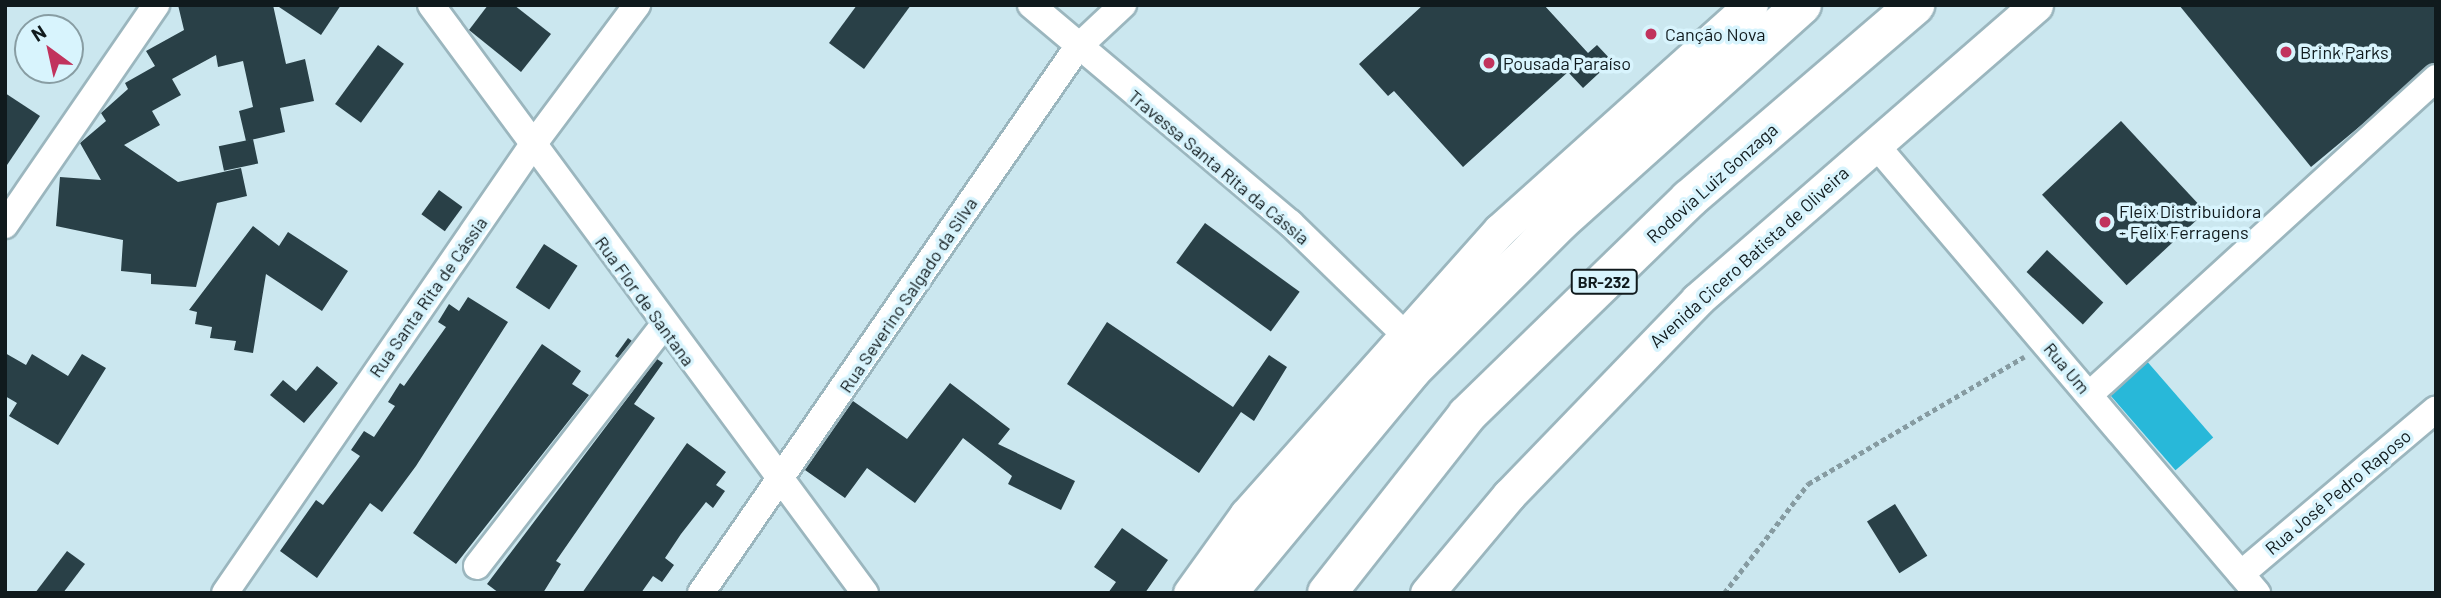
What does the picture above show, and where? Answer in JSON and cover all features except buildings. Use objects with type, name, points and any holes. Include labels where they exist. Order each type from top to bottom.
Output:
[{"type":"highway","points":[[1227,593],[1412,370],[1560,222],[1802,5]]},
{"type":"highway","name":"Rodovia Luiz Gonzaga","points":[[1327,593],[1467,415],[1689,200],[1915,5]]},
{"type":"main road","points":[[1190,593],[1246,516],[1403,333],[1600,135],[1751,5]]},
{"type":"main road","name":"Avenida Cicero Batista de Oliveira","points":[[1426,593],[1509,495],[1696,300],[2036,5]]},
{"type":"street","points":[[5,225],[156,5]]},
{"type":"street","name":"Rua Flor de Santana","points":[[431,5],[663,326],[865,593]]},
{"type":"street","name":"Rua Santa Rita de Cássia","points":[[225,593],[532,146],[637,5]]},
{"type":"street","name":"Travessa Santa Rita da Cássia","points":[[1031,5],[1077,48],[1290,223],[1403,333]]},
{"type":"street","name":"Rua Severino Salgado da Silva","points":[[701,593],[1077,48],[1124,5]]},
{"type":"street","points":[[2089,395],[2436,78]]},
{"type":"street","name":"Rua Um","points":[[1875,144],[2249,584]]},
{"type":"street","points":[[477,566],[663,326]]},
{"type":"street","name":"Rua José Pedro Raposo","points":[[2249,584],[2436,409]]},
{"type":"path","points":[[1724,593],[1808,484],[2046,344]]},
{"type":"water","points":[[2145,359],[2213,437],[2175,470],[2107,392]]},
{"type":"place","name":"Canção Nova","points":[[1651,34]]},
{"type":"place","name":"Brink Parks","points":[[2286,52]]},
{"type":"place","name":"Pousada Paraíso","points":[[1489,63]]},
{"type":"place","name":"Fleix Distribuidora - Felix Ferragens","points":[[2105,222]]}]
